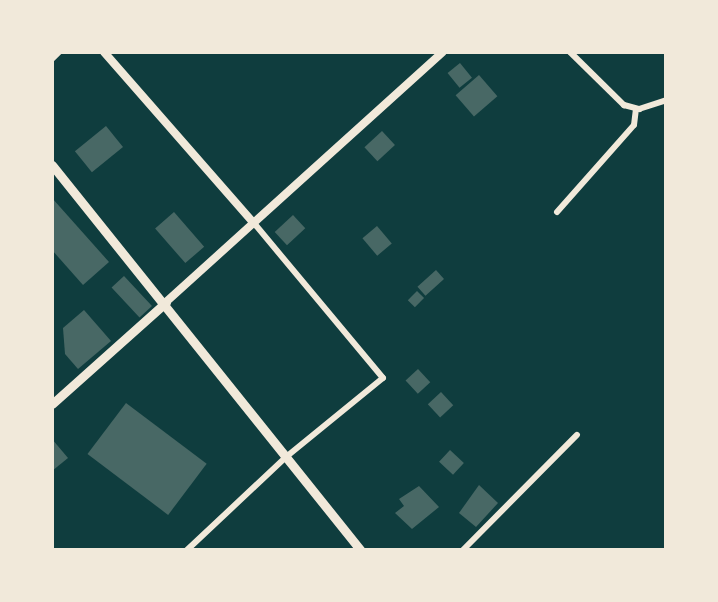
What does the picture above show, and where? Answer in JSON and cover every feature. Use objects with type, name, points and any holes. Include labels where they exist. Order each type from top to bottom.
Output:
[{"type":"main road","points":[[52,165],[166,302],[360,549]]},
{"type":"main road","points":[[52,404],[166,302]]},
{"type":"street","points":[[52,59],[59,52]]},
{"type":"street","points":[[105,52],[253,222],[383,378],[286,457],[187,549]]},
{"type":"street","points":[[166,302],[443,52]]},
{"type":"street","points":[[570,52],[615,99],[636,109],[666,100]]},
{"type":"street","points":[[557,212],[634,126],[636,109]]},
{"type":"street","points":[[463,549],[577,435]]},
{"type":"building","points":[[460,63],[472,78],[460,88],[448,73]]},
{"type":"building","points":[[479,75],[497,96],[474,116],[456,95]]},
{"type":"building","points":[[106,126],[123,147],[92,172],[75,151]]},
{"type":"building","points":[[382,131],[395,145],[377,161],[364,147]]},
{"type":"building","points":[[52,198],[109,262],[83,285],[52,250]]},
{"type":"building","points":[[174,212],[204,247],[185,263],[155,228]]},
{"type":"building","points":[[293,215],[305,228],[287,245],[275,232]]},
{"type":"building","points":[[377,226],[392,244],[377,256],[362,238]]},
{"type":"building","points":[[436,270],[444,279],[425,296],[417,287]]},
{"type":"building","points":[[124,276],[152,306],[140,318],[112,288]]},
{"type":"building","points":[[417,291],[424,298],[415,307],[408,300]]},
{"type":"building","points":[[84,310],[111,341],[78,369],[65,354],[63,328]]},
{"type":"building","points":[[418,369],[430,382],[418,394],[406,381]]},
{"type":"building","points":[[441,392],[453,405],[440,417],[428,404]]},
{"type":"building","points":[[126,403],[207,464],[168,515],[87,454]]},
{"type":"building","points":[[52,439],[68,458],[52,471]]},
{"type":"building","points":[[450,450],[464,463],[453,475],[439,462]]},
{"type":"building","points":[[479,485],[498,503],[476,527],[459,513]]},
{"type":"building","points":[[419,486],[439,507],[412,529],[395,513],[404,506],[399,499]]}]
